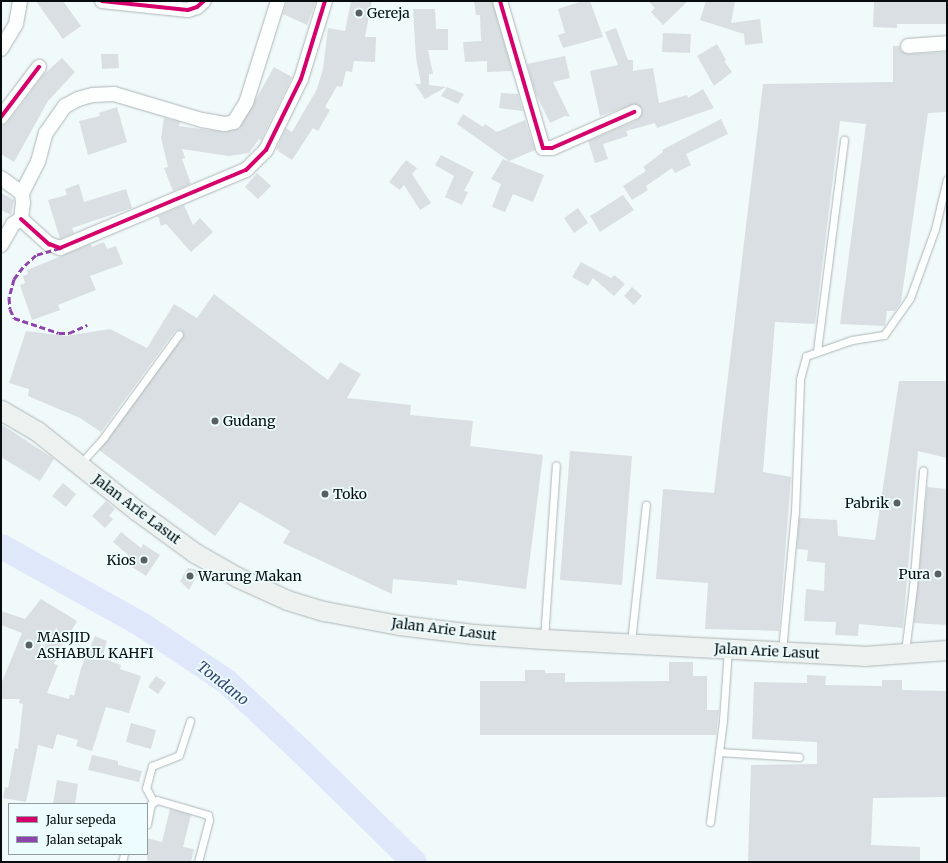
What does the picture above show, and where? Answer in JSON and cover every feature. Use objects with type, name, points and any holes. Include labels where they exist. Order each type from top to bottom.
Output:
[{"type":"main road","name":"Jalan Arie Lasut","points":[[1,410],[37,430],[136,510],[195,553],[237,577],[287,600],[324,611],[400,625],[473,634],[544,639],[864,656],[947,650]]},
{"type":"street","points":[[1,49],[16,24],[20,1]]},
{"type":"street","points":[[102,1],[188,10],[197,7],[204,1]]},
{"type":"street","points":[[21,219],[23,203],[22,193],[38,162],[46,133],[65,106],[78,98],[93,94],[114,94],[202,120],[226,124],[234,122],[246,103],[278,1]]},
{"type":"street","points":[[21,219],[49,244],[60,248],[246,170],[266,150],[301,79],[325,1]]},
{"type":"street","points":[[500,1],[543,148],[552,148],[634,112]]},
{"type":"street","points":[[908,46],[947,43]]},
{"type":"street","points":[[1,117],[39,67]]},
{"type":"street","points":[[1,178],[22,193]]},
{"type":"street","points":[[2,241],[13,224],[21,219]]},
{"type":"lane","points":[[817,351],[844,140]]},
{"type":"lane","points":[[782,651],[795,512],[800,379],[806,356],[852,340],[884,335],[910,298],[935,228],[947,179]]},
{"type":"lane","points":[[80,464],[104,437],[178,334]]},
{"type":"lane","points":[[544,639],[556,465]]},
{"type":"lane","points":[[905,653],[913,587],[923,470]]},
{"type":"lane","points":[[631,644],[646,506]]},
{"type":"lane","points":[[710,822],[719,752],[728,648]]},
{"type":"lane","points":[[148,820],[153,801],[146,788],[152,766],[180,755],[190,721]]},
{"type":"lane","points":[[719,752],[799,757]]},
{"type":"lane","points":[[153,801],[157,800],[208,815],[209,820],[198,862]]},
{"type":"building","points":[[36,1],[63,1],[81,26],[63,39]]},
{"type":"building","points":[[287,1],[316,1],[307,25],[283,14]]},
{"type":"building","points":[[351,1],[372,1],[365,37],[376,37],[375,62],[354,61],[352,72],[346,71],[342,87],[337,86],[325,107],[330,110],[318,131],[313,128],[292,160],[278,151],[280,149],[276,150],[286,128],[292,132],[317,89],[323,69],[328,28],[345,31]]},
{"type":"building","points":[[474,1],[492,1],[512,71],[487,72],[487,61],[465,62],[463,42],[481,41],[480,15],[476,15]]},
{"type":"building","points":[[583,1],[590,1],[603,37],[563,48],[558,35],[565,33],[558,9]]},
{"type":"building","points":[[648,1],[688,1],[663,25],[651,12],[655,8]]},
{"type":"building","points":[[706,1],[735,1],[731,23],[760,19],[763,43],[745,45],[744,34],[700,20]]},
{"type":"building","points":[[947,1],[947,24],[897,24],[897,28],[873,27],[874,2]]},
{"type":"building","points":[[413,9],[435,9],[436,29],[448,29],[448,50],[428,50],[433,74],[429,74],[429,85],[446,87],[425,99],[415,84],[421,84],[416,58]]},
{"type":"building","points":[[616,28],[628,60],[633,60],[633,71],[653,68],[659,103],[687,95],[688,98],[703,89],[714,108],[657,128],[655,123],[626,131],[628,136],[603,144],[608,159],[595,163],[588,141],[637,120],[642,113],[642,108],[635,104],[600,116],[590,71],[618,65],[605,32]]},
{"type":"building","points":[[663,33],[691,34],[690,53],[662,52]]},
{"type":"building","points":[[717,44],[726,60],[724,61],[732,72],[714,86],[697,56]]},
{"type":"building","points":[[893,46],[900,46],[901,51],[908,54],[947,52],[947,112],[928,113],[901,302],[895,311],[887,311],[885,326],[840,324],[866,124],[840,121],[815,324],[775,322],[763,472],[791,477],[779,631],[705,629],[708,583],[656,579],[663,489],[714,493],[763,84],[893,82]]},
{"type":"building","points":[[101,54],[118,54],[119,68],[102,69]]},
{"type":"building","points":[[565,56],[570,78],[553,82],[570,117],[565,116],[550,123],[535,92],[527,64]]},
{"type":"building","points":[[62,58],[75,72],[48,101],[14,162],[1,154],[1,127],[8,122],[44,74]]},
{"type":"building","points":[[274,67],[292,77],[261,140],[259,139],[249,153],[229,156],[182,149],[185,158],[182,159],[191,184],[173,191],[164,168],[168,167],[161,138],[164,118],[180,122],[179,126],[224,132],[239,129]]},
{"type":"building","points":[[447,87],[464,94],[458,104],[441,96]]},
{"type":"building","points":[[501,93],[518,94],[523,111],[499,108]]},
{"type":"building","points":[[117,107],[127,142],[88,155],[79,121],[100,116],[99,113]]},
{"type":"building","points":[[463,114],[483,127],[485,124],[497,132],[525,120],[535,150],[509,161],[457,124]]},
{"type":"building","points":[[721,119],[728,134],[686,154],[691,165],[675,173],[672,168],[646,186],[648,190],[632,200],[623,186],[646,171],[643,167],[663,152],[662,150]]},
{"type":"building","points":[[441,155],[474,172],[464,191],[468,192],[462,205],[445,197],[454,176],[435,165]]},
{"type":"building","points":[[503,159],[544,175],[533,202],[513,194],[505,212],[492,207],[501,184],[491,179]]},
{"type":"building","points":[[406,160],[417,168],[412,174],[431,203],[420,210],[404,185],[400,190],[389,182]]},
{"type":"building","points":[[257,173],[271,186],[258,199],[245,187]]},
{"type":"building","points":[[79,184],[84,202],[126,189],[132,208],[72,228],[74,233],[60,239],[48,200],[67,195],[65,189]]},
{"type":"building","points":[[1,193],[14,200],[11,215],[1,210]]},
{"type":"building","points":[[623,195],[634,210],[600,232],[590,216]]},
{"type":"building","points":[[184,205],[193,225],[200,218],[213,232],[191,252],[166,224],[161,226],[158,216]]},
{"type":"building","points":[[578,208],[588,223],[574,233],[564,218]]},
{"type":"building","points":[[104,242],[107,249],[116,246],[123,264],[90,276],[96,290],[58,305],[60,310],[32,320],[20,285],[25,283],[23,276],[28,274],[27,270],[91,244],[92,247]]},
{"type":"building","points":[[581,262],[611,278],[614,275],[625,284],[614,296],[593,278],[588,286],[572,277]]},
{"type":"building","points":[[632,287],[642,296],[634,305],[624,296]]},
{"type":"building","points":[[214,294],[328,380],[340,362],[361,374],[347,398],[411,405],[410,415],[473,421],[470,446],[543,455],[526,589],[457,580],[457,585],[393,579],[392,594],[283,543],[290,531],[240,502],[215,536],[99,450],[183,337],[182,330],[175,331],[101,432],[80,418],[28,396],[29,389],[9,383],[26,331],[66,336],[110,329],[147,348],[174,304],[197,318]]},
{"type":"building","name":"Pabrik","points":[[899,381],[947,381],[947,458],[918,451],[903,628],[859,624],[858,636],[835,635],[836,622],[804,621],[806,589],[824,591],[825,563],[807,561],[808,550],[797,549],[799,518],[837,520],[838,536],[875,540]]},
{"type":"building","points":[[1,424],[54,459],[40,481],[1,457]]},
{"type":"building","points":[[570,451],[632,456],[622,585],[560,580]]},
{"type":"building","points":[[63,483],[76,494],[66,507],[52,496]]},
{"type":"building","points":[[927,487],[947,489],[947,625],[914,623]]},
{"type":"building","points":[[106,501],[115,509],[109,516],[113,519],[105,528],[92,516]]},
{"type":"building","name":"Kios","points":[[121,532],[141,548],[143,544],[160,555],[146,576],[129,565],[133,559],[113,542]]},
{"type":"building","name":"Warung Makan","points":[[188,568],[200,570],[189,590],[180,581]]},
{"type":"building","points":[[41,599],[77,621],[66,640],[64,639],[54,664],[58,665],[47,693],[69,699],[70,694],[74,696],[81,668],[95,636],[107,641],[102,658],[121,665],[120,669],[141,676],[129,713],[106,707],[92,751],[76,746],[78,740],[57,734],[53,749],[38,745],[26,802],[3,798],[5,787],[8,788],[15,748],[18,749],[23,704],[19,703],[20,699],[1,699],[1,684],[22,633],[1,625],[1,611],[25,619]]},
{"type":"building","points":[[669,662],[693,662],[693,676],[707,676],[707,710],[719,710],[716,735],[480,735],[480,681],[525,681],[525,670],[545,670],[545,673],[565,673],[565,682],[669,681]]},
{"type":"building","points":[[807,675],[826,676],[825,685],[882,686],[882,680],[902,680],[902,690],[947,691],[947,797],[873,798],[871,845],[920,847],[920,862],[748,862],[751,765],[817,764],[817,742],[752,739],[754,682],[807,683]]},
{"type":"building","points":[[156,676],[166,683],[158,694],[148,687]]},
{"type":"building","points":[[131,723],[156,730],[151,749],[126,742]]},
{"type":"building","points":[[92,755],[118,761],[118,765],[142,771],[139,782],[88,770]]},
{"type":"building","points":[[57,780],[78,784],[75,803],[53,803]]},
{"type":"building","points":[[170,809],[191,815],[183,847],[194,849],[191,862],[147,862],[148,838],[162,842]]},
{"type":"waterway","name":"Tondano","points":[[1,546],[141,624],[226,681],[300,750],[414,862]]},
{"type":"marked path","points":[[60,248],[36,255],[23,267],[14,279],[9,298],[10,309],[14,318],[59,333],[69,333],[87,325]]},
{"type":"cycle path","points":[[102,1],[188,10],[197,7],[204,1]]},
{"type":"cycle path","points":[[21,219],[49,244],[60,248],[246,170],[266,150],[301,79],[325,1]]},
{"type":"cycle path","points":[[500,1],[543,148],[552,148],[634,112]]},
{"type":"cycle path","points":[[1,117],[39,67]]},
{"type":"place","name":"Gereja","points":[[359,13]]},
{"type":"place","name":"Gudang","points":[[215,421]]},
{"type":"place","name":"Toko","points":[[325,494]]},
{"type":"place","name":"Pabrik","points":[[897,503]]},
{"type":"place","name":"Kios","points":[[144,560]]},
{"type":"place","name":"Pura","points":[[938,574]]},
{"type":"place","name":"Warung Makan","points":[[190,576]]},
{"type":"place","name":"MASJID ASHABUL KAHFI","points":[[29,645]]}]
